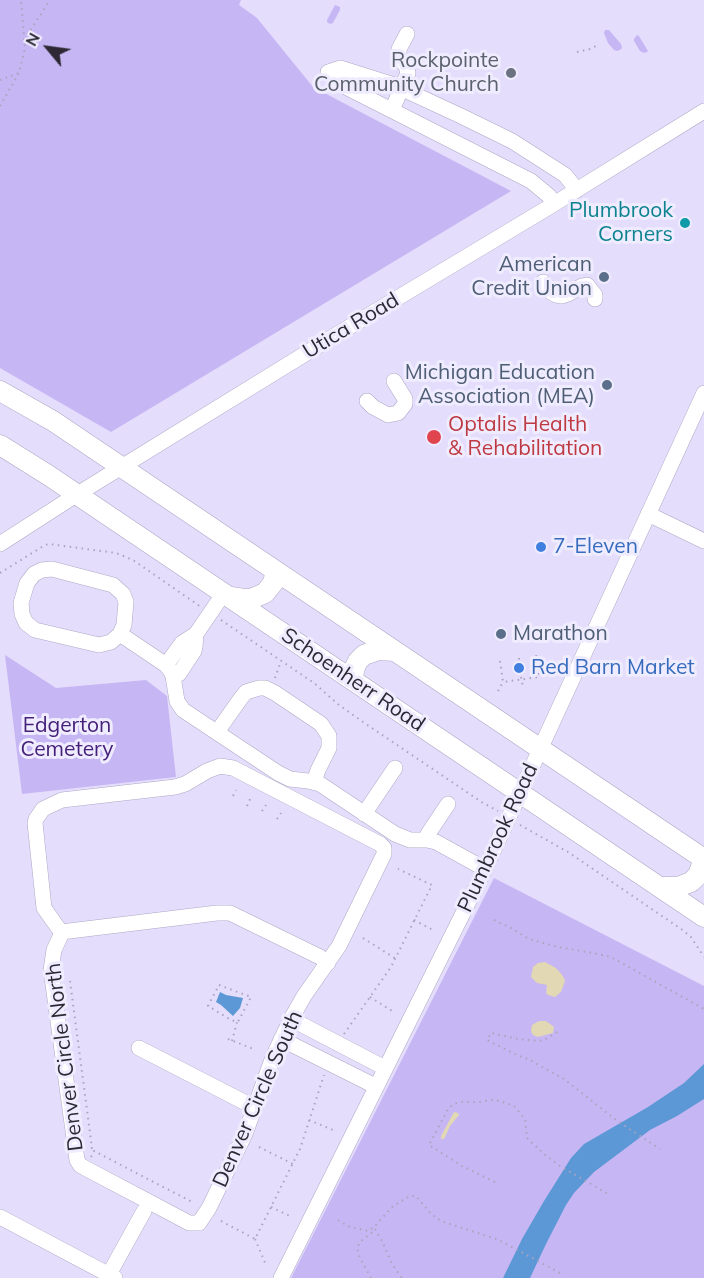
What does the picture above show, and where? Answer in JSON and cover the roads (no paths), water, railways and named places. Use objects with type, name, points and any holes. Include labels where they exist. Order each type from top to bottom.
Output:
[{"type":"main road","points":[[0,391],[52,421],[704,859],[698,875],[691,882],[678,887],[660,887]]},
{"type":"main road","name":"Schoenherr Road","points":[[0,445],[226,594],[704,916]]},
{"type":"main road","points":[[226,594],[244,599],[259,597],[270,589],[276,571]]},
{"type":"main road","points":[[352,680],[355,667],[364,655],[378,650],[394,651]]},
{"type":"street","points":[[392,110],[408,73],[399,57],[399,50],[407,34]]},
{"type":"street","points":[[554,204],[549,196],[531,181],[340,84],[328,72],[340,68],[403,88],[512,141],[565,176],[577,190]]},
{"type":"street","name":"Utica Road","points":[[0,544],[121,467],[704,111]]},
{"type":"street","points":[[543,282],[551,292],[562,296],[587,285],[595,298]]},
{"type":"street","points":[[366,401],[388,415],[398,413],[405,404],[405,399],[394,381]]},
{"type":"street","name":"Plumbrook Road","points":[[281,1278],[484,869],[704,393]]},
{"type":"street","points":[[648,514],[704,541]]},
{"type":"street","points":[[52,569],[113,585],[123,594],[126,602],[124,625],[120,634],[111,642],[99,645],[35,630],[26,623],[21,609],[27,583],[34,574],[52,569]]},
{"type":"street","points":[[120,634],[170,671],[179,674],[194,651],[195,634],[226,594]]},
{"type":"street","points":[[170,671],[175,696],[189,714],[284,777],[314,782],[326,787],[364,814],[404,838],[427,840],[442,845],[484,869]]},
{"type":"street","points":[[218,732],[246,692],[259,688],[270,690],[321,724],[329,736],[329,748],[314,782]]},
{"type":"street","name":"Denver Circle North","points":[[199,1223],[189,1223],[176,1216],[84,1163],[76,1155],[51,970],[54,950],[61,932],[44,908],[35,828],[36,819],[47,806],[62,800],[175,788],[220,766],[233,768],[380,844],[384,849]]},
{"type":"street","points":[[364,814],[395,768]]},
{"type":"street","points":[[427,840],[428,834],[448,804]]},
{"type":"street","name":"Denver Circle South","points":[[199,1223],[209,1208],[245,1134],[281,1039],[304,996],[339,946],[379,867],[384,849]]},
{"type":"street","points":[[61,932],[230,913],[328,963]]},
{"type":"street","points":[[291,1019],[385,1068]]},
{"type":"street","points":[[281,1039],[375,1086]]},
{"type":"street","points":[[139,1048],[256,1106]]},
{"type":"street","points":[[0,1218],[110,1277],[144,1211]]},
{"type":"water","points":[[220,992],[243,998],[240,1008],[233,1016],[216,1002]]},
{"type":"water","points":[[704,1064],[704,1099],[650,1130],[594,1172],[566,1205],[530,1278],[503,1278],[544,1201],[571,1158],[584,1144],[684,1083]]},
{"type":"place","name":"Rockpointe Community Church","points":[[511,73]]},
{"type":"place","name":"Plumbrook Corners","points":[[685,223]]},
{"type":"place","name":"American Credit Union","points":[[604,277]]},
{"type":"place","name":"Michigan Education Association (MEA)","points":[[607,385]]},
{"type":"place","name":"Optalis Health & Rehabilitation","points":[[434,437]]},
{"type":"place","name":"7-Eleven","points":[[541,547]]},
{"type":"place","name":"Marathon","points":[[501,634]]},
{"type":"place","name":"Red Barn Market","points":[[519,668]]},
{"type":"park label","name":"Edgerton Cemetery","points":[[67,738]]}]
